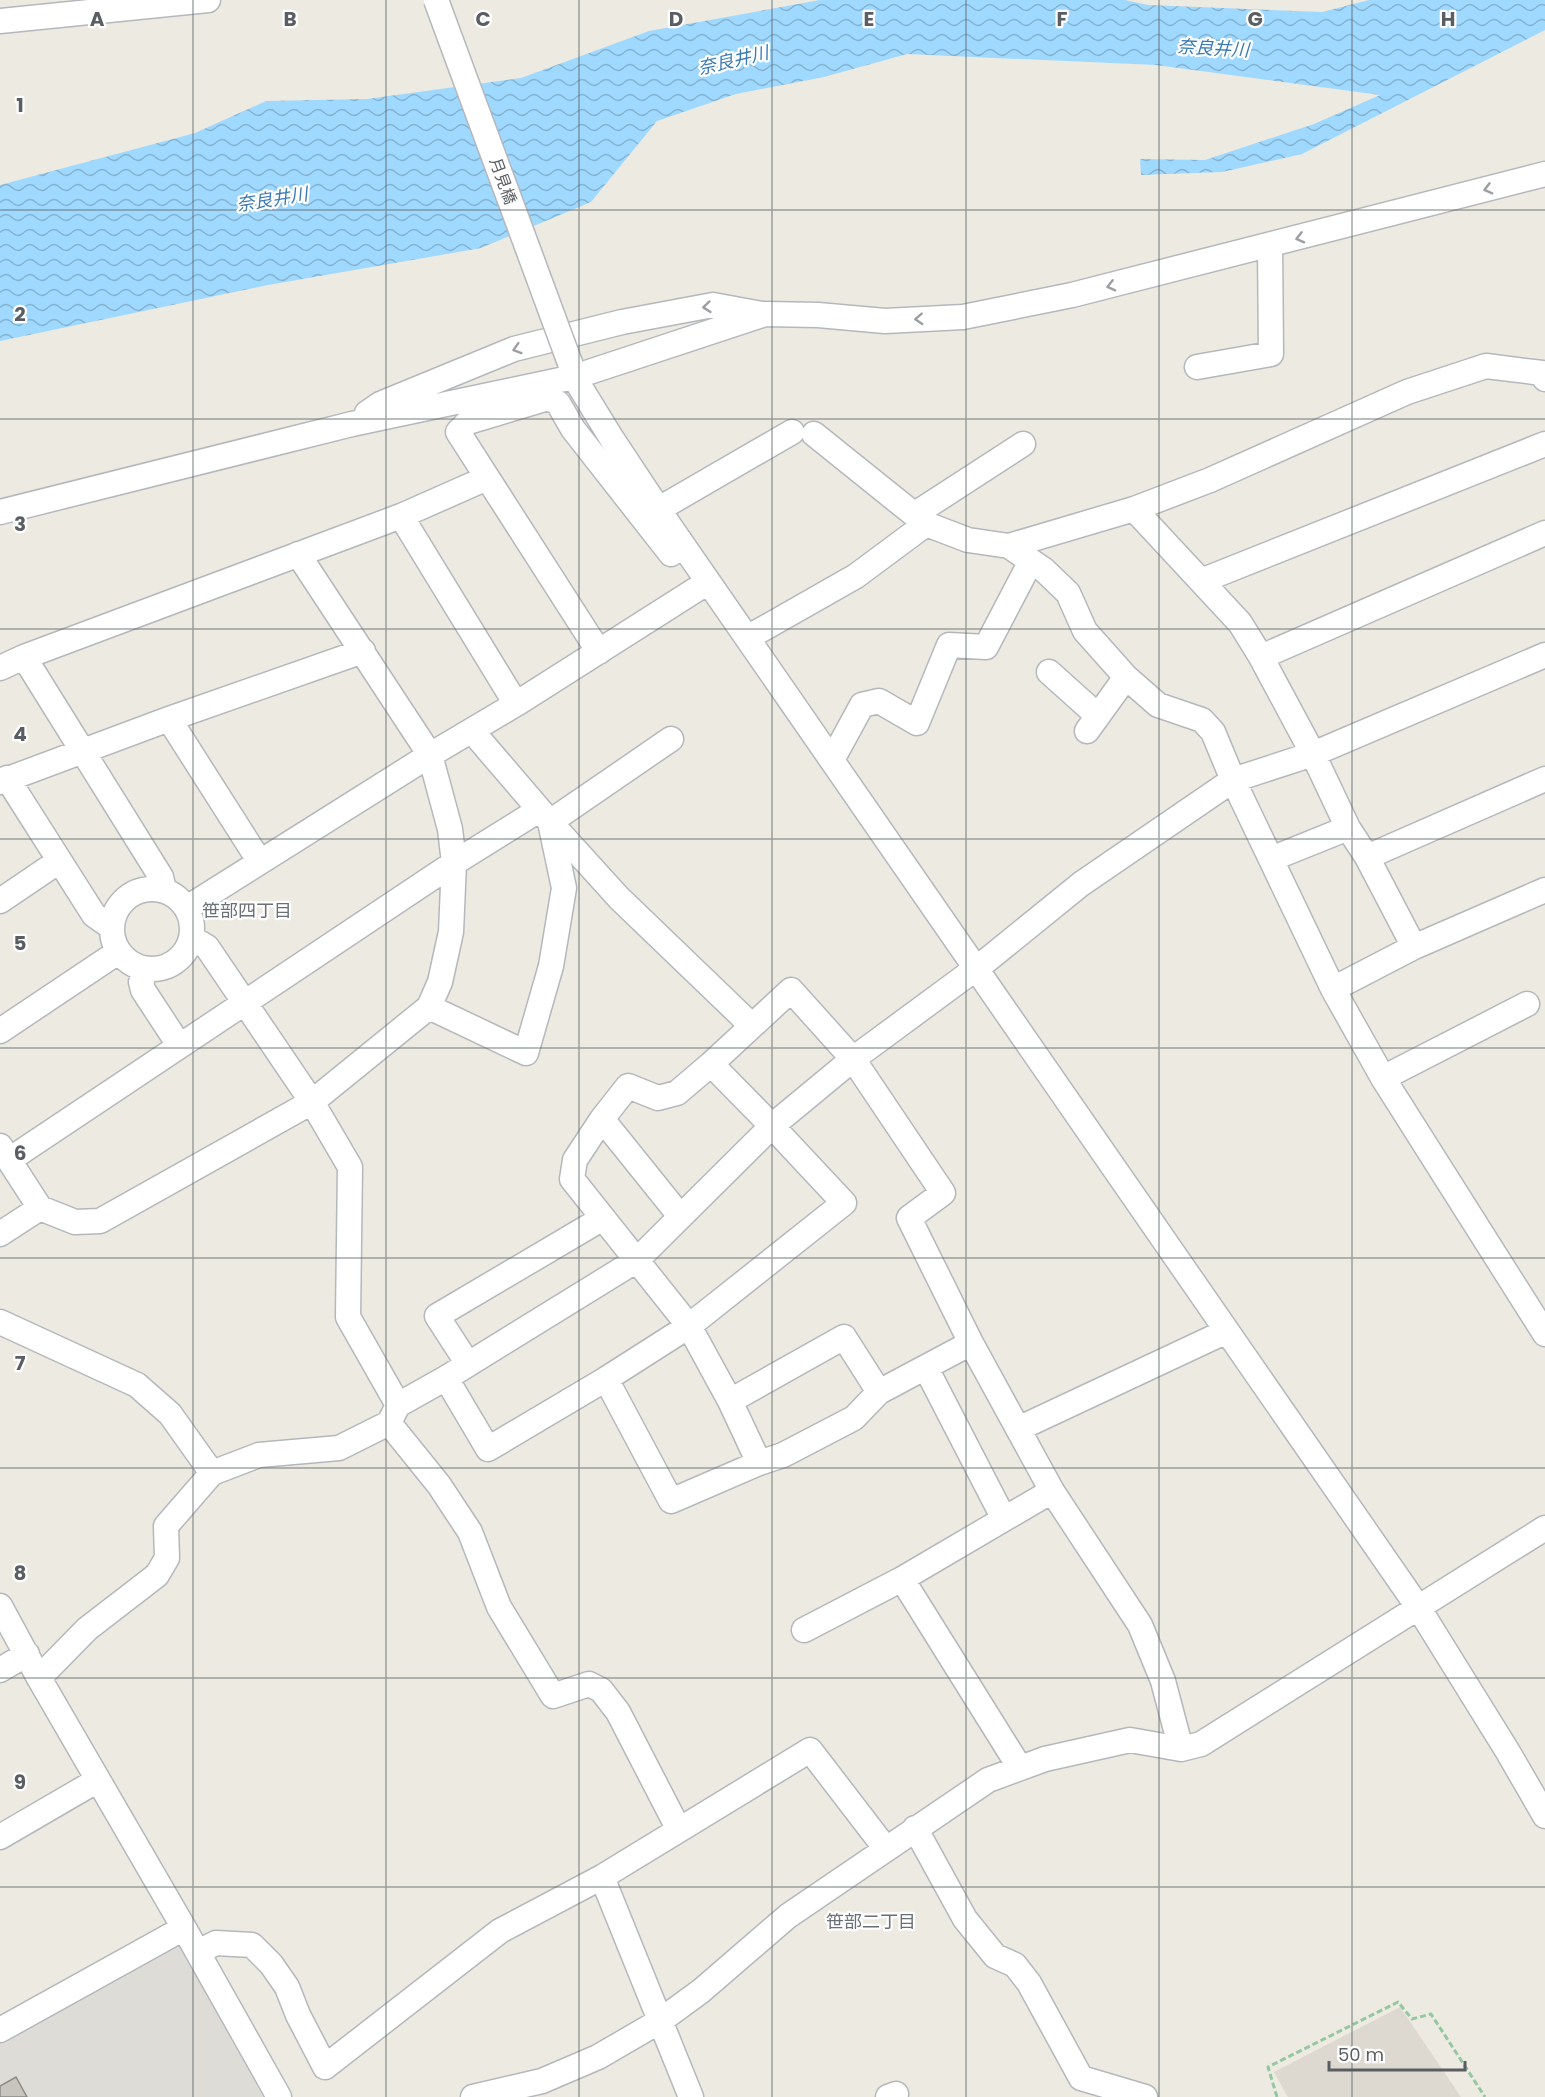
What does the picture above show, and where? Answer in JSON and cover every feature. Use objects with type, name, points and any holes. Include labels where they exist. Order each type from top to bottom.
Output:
[{"type":"street","points":[[0,21],[208,0]]},
{"type":"street","name":"月見橋","points":[[436,0],[572,370],[703,586]]},
{"type":"street","points":[[352,424],[380,404],[514,349],[622,322],[713,305],[765,314],[818,315],[885,321],[963,317],[1072,295],[1545,174]]},
{"type":"street","points":[[1197,367],[1271,354],[1270,245]]},
{"type":"street","points":[[0,512],[572,370],[765,314]]},
{"type":"street","points":[[658,509],[803,433],[920,519],[968,540],[1009,546],[1134,509],[1209,480],[1407,392],[1486,366],[1542,374],[1545,380]]},
{"type":"street","points":[[599,652],[458,432],[468,422],[548,398],[558,403],[573,429],[747,638],[1418,1607],[1545,1816]]},
{"type":"street","points":[[747,638],[856,576],[920,519],[1023,444]]},
{"type":"street","points":[[1202,581],[1545,444]]},
{"type":"street","points":[[0,668],[401,516],[487,478]]},
{"type":"street","points":[[1134,509],[1240,623],[1261,657],[1348,828],[1367,857],[1414,947]]},
{"type":"street","points":[[401,516],[516,704]]},
{"type":"street","points":[[1261,657],[1545,533]]},
{"type":"street","points":[[1009,546],[1044,570],[1068,593],[1085,631],[1126,677],[1158,705],[1202,720],[1213,732],[1233,780],[1333,989],[1383,1078],[1545,1334]]},
{"type":"street","points":[[298,554],[430,755],[450,829],[454,863],[451,932],[440,982],[429,1008],[312,1102],[100,1221],[75,1222],[40,1208],[4,1153],[179,1045],[454,863],[544,816],[671,740]]},
{"type":"street","points":[[832,760],[862,705],[879,701],[917,723],[949,645],[986,647],[1031,561]]},
{"type":"street","points":[[187,908],[703,586]]},
{"type":"street","points":[[111,927],[94,915],[3,780],[363,651]]},
{"type":"street","points":[[39,1678],[87,1629],[157,1575],[167,1558],[166,1526],[212,1473],[259,1455],[339,1448],[468,1364],[637,1260],[772,1126],[853,1059],[975,968],[1081,884],[1233,780],[1312,754],[1545,655]]},
{"type":"street","points":[[24,657],[161,877],[164,890]]},
{"type":"street","points":[[1049,672],[1093,724],[1126,677]]},
{"type":"street","points":[[169,719],[260,862]]},
{"type":"street","points":[[472,731],[544,816],[619,898],[752,1025]]},
{"type":"street","points":[[1367,857],[1545,779]]},
{"type":"street","points":[[429,1008],[526,1053],[551,966],[564,888],[544,816]]},
{"type":"street","points":[[1270,859],[1348,828]]},
{"type":"street","points":[[0,901],[59,861]]},
{"type":"street","points":[[144,889],[164,890],[181,900],[191,917],[192,938],[188,950],[180,958],[158,970],[135,967],[118,952],[113,940],[111,927],[114,915],[120,904],[144,889]]},
{"type":"street","points":[[1333,989],[1414,947],[1545,890]]},
{"type":"street","points":[[192,938],[207,947],[312,1102],[350,1167],[348,1317],[393,1414],[470,1532],[499,1607],[553,1696],[589,1684],[601,1690],[618,1712],[679,1830]]},
{"type":"street","points":[[0,1031],[118,952]]},
{"type":"street","points":[[146,970],[141,982],[143,990],[179,1045]]},
{"type":"street","points":[[759,1463],[730,1401],[689,1326],[572,1179],[575,1160],[602,1119],[628,1086],[658,1098],[677,1093],[791,990],[853,1059],[943,1193],[909,1218],[971,1343],[1052,1491],[1140,1625],[1163,1681],[1181,1749]]},
{"type":"street","points":[[1383,1078],[1527,1004]]},
{"type":"street","points":[[446,1378],[488,1449],[606,1379],[689,1326],[844,1203],[711,1064]]},
{"type":"street","points":[[602,1119],[680,1216]]},
{"type":"street","points":[[0,1234],[40,1208]]},
{"type":"street","points":[[468,1364],[437,1316],[603,1218]]},
{"type":"street","points":[[0,1322],[137,1384],[170,1414],[212,1473]]},
{"type":"street","points":[[1018,1429],[1227,1331]]},
{"type":"street","points":[[730,1401],[844,1337],[879,1392]]},
{"type":"street","points":[[606,1379],[671,1501],[783,1455],[854,1418],[879,1392],[971,1343]]},
{"type":"street","points":[[926,1368],[1004,1519]]},
{"type":"street","points":[[804,1630],[902,1579],[1052,1491]]},
{"type":"street","points":[[473,2097],[542,2081],[598,2057],[660,2021],[701,1991],[788,1916],[988,1780],[1045,1759],[1130,1740],[1181,1749],[1202,1744],[1545,1528]]},
{"type":"street","points":[[902,1579],[1020,1768]]},
{"type":"street","points":[[0,1606],[279,2097]]},
{"type":"street","points":[[0,1670],[27,1654]]},
{"type":"street","points":[[198,1952],[216,1943],[252,1945],[271,1964],[287,1987],[298,2015],[326,2067],[500,1931],[602,1877],[810,1750],[886,1850]]},
{"type":"street","points":[[0,1837],[98,1780]]},
{"type":"street","points":[[915,1828],[965,1918],[995,1956],[1015,1965],[1029,1983],[1081,2078],[1145,2097]]},
{"type":"street","points":[[602,1877],[691,2097]]},
{"type":"street","points":[[0,2030],[184,1928]]},
{"type":"path","points":[[1277,2097],[1268,2067],[1398,2002],[1412,2019],[1431,2014],[1485,2097]]},
{"type":"shaded area","points":[[175,1939],[263,2097],[0,2097],[0,2038]]},
{"type":"shaded area","points":[[1400,2007],[1461,2097],[1288,2097],[1274,2072]]},
{"type":"water","name":"奈良井川","points":[[820,0],[1125,0],[1148,5],[1322,12],[1369,0],[1545,0],[1545,30],[1302,154],[1222,172],[1141,175],[1140,159],[1205,160],[1314,124],[1380,95],[1156,65],[907,54],[824,77],[736,94],[657,121],[591,202],[481,248],[268,285],[0,341],[0,185],[195,133],[266,101],[367,99],[521,78],[649,31]]},
{"type":"building","points":[[16,2077],[27,2097],[0,2097],[0,2086]]},
{"type":"district","name":"笹部四丁目","points":[[247,910]]},
{"type":"district","name":"笹部二丁目","points":[[871,1921]]}]
